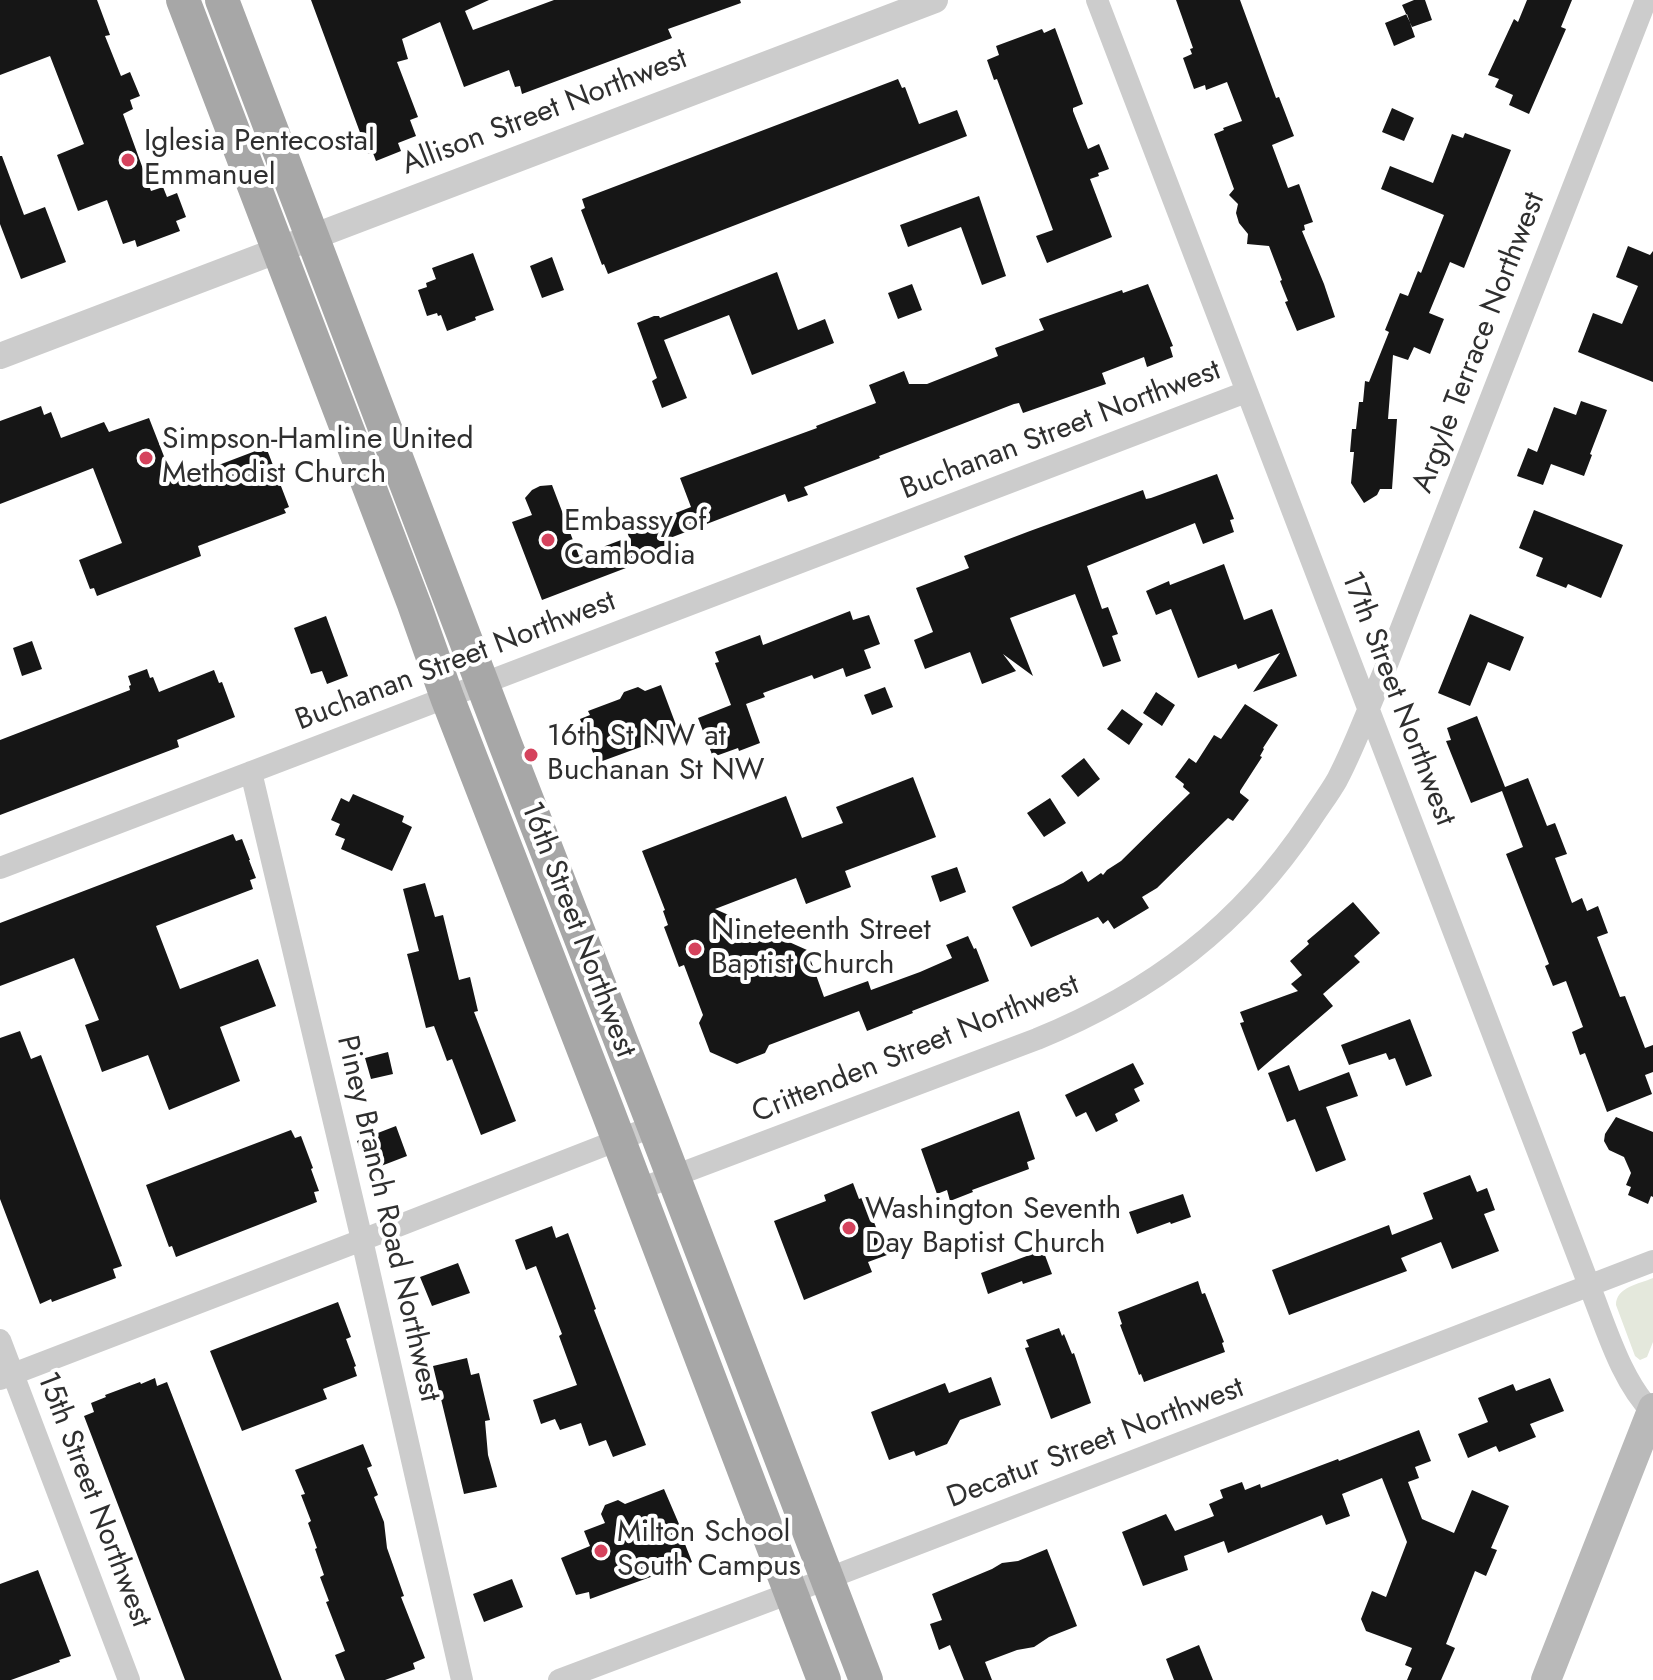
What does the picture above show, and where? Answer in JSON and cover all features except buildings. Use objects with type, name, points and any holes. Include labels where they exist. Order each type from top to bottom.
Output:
[{"type":"main road","name":"16th Street Northwest","points":[[183,0],[824,1680]]},
{"type":"main road","name":"16th Street Northwest","points":[[222,0],[866,1680]]},
{"type":"main road","points":[[1546,1680],[1653,1411]]},
{"type":"street","name":"Allison Street Northwest","points":[[0,356],[935,0]]},
{"type":"street","name":"17th Street Northwest","points":[[1097,0],[1589,1285],[1628,1382],[1653,1411]]},
{"type":"street","name":"Argyle Terrace Northwest","points":[[1368,707],[1646,0]]},
{"type":"street","name":"Buchanan Street Northwest","points":[[0,868],[1246,392]]},
{"type":"street","name":"Crittenden Street Northwest","points":[[637,1190],[1055,1032],[1109,1005],[1175,965],[1238,909],[1292,847],[1336,782],[1368,707]]},
{"type":"street","name":"Piney Branch Road Northwest","points":[[251,772],[462,1680]]},
{"type":"street","points":[[6,1376],[654,1126]]},
{"type":"street","name":"Decatur Street Northwest","points":[[559,1680],[1653,1261]]},
{"type":"street","name":"15th Street Northwest","points":[[0,1340],[6,1376],[129,1680]]},
{"type":"shaded area","points":[[1653,1278],[1653,1342],[1647,1357],[1640,1360],[1635,1356],[1616,1305],[1624,1290]]},
{"type":"place","name":"Iglesia Pentecostal Emmanuel","points":[[128,160]]},
{"type":"place","name":"Simpson-Hamline United Methodist Church","points":[[146,458]]},
{"type":"place","name":"Embassy of Cambodia","points":[[548,540]]},
{"type":"place","name":"16th St NW at Buchanan St NW","points":[[531,755]]},
{"type":"place","name":"Nineteenth Street Baptist Church","points":[[695,949]]},
{"type":"place","name":"Washington Seventh Day Baptist Church","points":[[849,1228]]},
{"type":"place","name":"Milton School South Campus","points":[[601,1551]]}]
